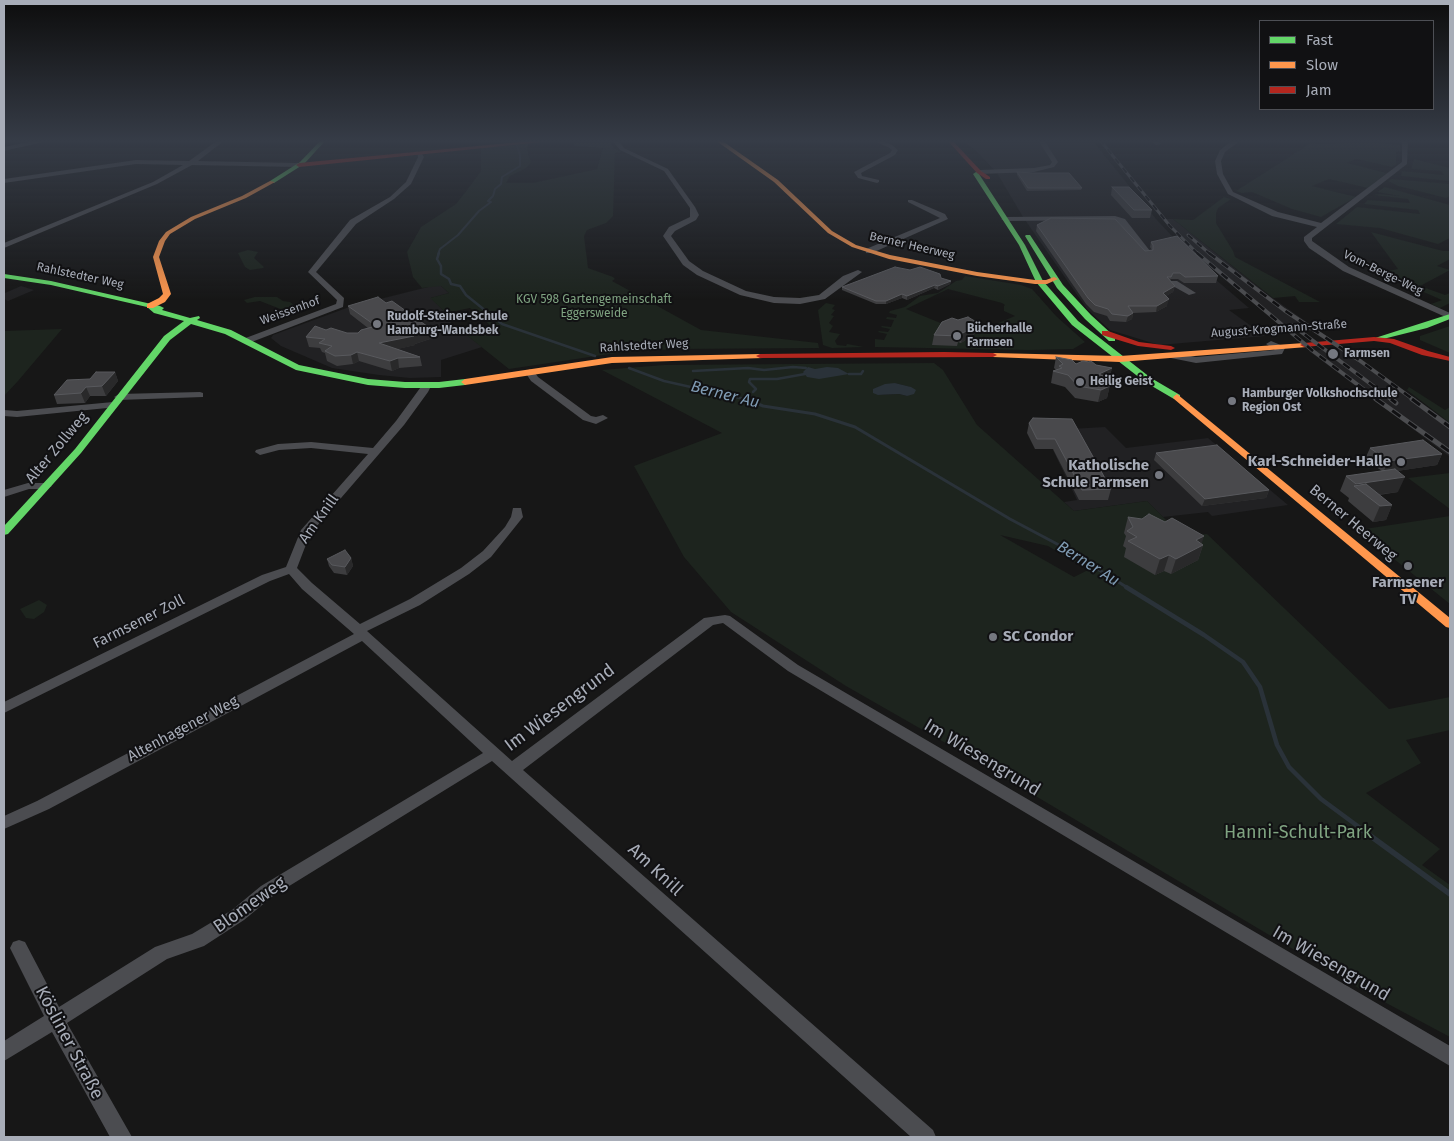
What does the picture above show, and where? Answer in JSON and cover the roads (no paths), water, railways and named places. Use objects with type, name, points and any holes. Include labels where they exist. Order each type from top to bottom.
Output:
[{"type":"main road","points":[[150,306],[162,300],[167,294],[156,257],[162,241],[168,234],[193,218],[249,193]]},
{"type":"main road","name":"Berner Heerweg","points":[[790,193],[832,234],[869,251],[896,258],[988,275],[1045,280],[1067,293],[1088,318],[1105,333],[1148,380],[1167,390],[1197,412],[1450,624]]},
{"type":"main road","points":[[991,193],[1011,219],[1045,280]]},
{"type":"main road","points":[[1011,219],[1022,245],[1045,280]]},
{"type":"main road","name":"Rahlstedter Weg","points":[[4,276],[87,291],[150,306],[157,311],[228,332],[296,367],[368,382],[426,386],[612,360],[671,357],[909,354],[1072,357],[1088,353],[1124,355]]},
{"type":"main road","name":"Berner Heerweg","points":[[1045,280],[1075,323],[1161,378],[1167,390]]},
{"type":"main road","points":[[1396,337],[1450,316]]},
{"type":"main road","name":"Rahlstedter Weg","points":[[196,322],[222,325],[228,332]]},
{"type":"main road","name":"Alter Zollweg","points":[[4,532],[78,451],[116,401],[173,333],[196,322]]},
{"type":"main road","points":[[1105,333],[1142,345],[1176,352]]},
{"type":"main road","name":"August-Krogmann-Straße","points":[[1124,355],[1396,337],[1425,353],[1447,358]]},
{"type":"main road","name":"August-Krogmann-Straße","points":[[1275,345],[1396,337]]},
{"type":"street","points":[[4,246],[132,193]]},
{"type":"street","name":"Weissenhof","points":[[246,341],[340,305],[341,300],[312,272],[343,236],[352,222],[397,193]]},
{"type":"street","points":[[683,193],[692,206],[695,215],[694,218],[672,229],[667,236],[674,248],[686,263],[700,273],[743,294],[774,300],[800,302],[822,297],[846,278],[858,272]]},
{"type":"street","points":[[1231,193],[1275,214],[1323,226]]},
{"type":"street","name":"Vom-Berge-Weg","points":[[1366,193],[1308,237],[1312,246],[1363,278],[1450,316]]},
{"type":"street","points":[[869,251],[944,219],[942,216],[910,201]]},
{"type":"street","points":[[1011,219],[1094,218],[1120,222],[1147,254]]},
{"type":"street","points":[[1174,283],[1192,293]]},
{"type":"street","points":[[530,372],[534,379],[587,418],[596,421],[603,418]]},
{"type":"street","name":"Am Knill","points":[[426,386],[415,404],[305,532],[291,569],[307,586],[512,770],[926,1137]]},
{"type":"street","name":"Alter Zollweg","points":[[4,413],[16,414],[116,401],[200,395]]},
{"type":"street","points":[[260,452],[278,447],[311,446],[374,451]]},
{"type":"street","points":[[4,494],[28,486],[46,486]]},
{"type":"street","points":[[360,633],[465,571],[500,541],[517,517],[517,510]]},
{"type":"street","name":"Farmsener Zoll","points":[[4,708],[266,578],[291,569]]},
{"type":"street","name":"Im Wiesengrund","points":[[512,770],[709,621],[725,619],[801,673],[1450,1057]]},
{"type":"street","name":"Altenhagener Weg","points":[[4,823],[51,800],[360,633]]},
{"type":"street","name":"Blomeweg","points":[[4,1052],[160,953],[198,940],[238,915],[268,890],[494,753]]},
{"type":"street","name":"Kösliner Straße","points":[[19,948],[55,1019],[121,1137]]},
{"type":"waterway","name":"Berner Au","points":[[438,254],[440,249],[458,235],[479,211],[491,202],[488,201],[494,193]]},
{"type":"waterway","name":"Berner Au","points":[[439,253],[437,259],[441,266],[441,274],[449,279],[451,284],[460,286],[466,295],[502,324],[595,356]]},
{"type":"waterway","points":[[693,371],[748,368],[764,370],[793,367],[806,368]]},
{"type":"waterway","name":"Berner Au","points":[[629,368],[664,381],[748,400]]},
{"type":"waterway","points":[[849,374],[861,374],[863,371]]},
{"type":"waterway","points":[[753,392],[756,389],[749,382],[750,379],[777,379],[805,374]]},
{"type":"waterway","name":"Berner Au","points":[[748,400],[763,406],[815,414],[855,427],[1010,519],[1059,545],[1128,588]]},
{"type":"waterway","name":"Berner Au","points":[[1126,587],[1204,635],[1243,662],[1260,687],[1277,745],[1289,767],[1321,799],[1363,830]]},
{"type":"waterway","name":"Berner Au","points":[[1361,829],[1450,894]]},
{"type":"railway","points":[[1143,193],[1170,226],[1197,253]]},
{"type":"railway","points":[[1188,235],[1210,254]]},
{"type":"railway","points":[[1197,253],[1313,351],[1378,400]]},
{"type":"railway","points":[[1209,253],[1284,310],[1359,360],[1414,400]]},
{"type":"railway","points":[[1292,325],[1392,400]]},
{"type":"railway","points":[[1376,399],[1450,452]]},
{"type":"railway","points":[[1391,399],[1396,403]]},
{"type":"railway","points":[[1412,399],[1450,427]]},
{"type":"place","name":"Rudolf-Steiner-Schule Hamburg-Wandsbek","points":[[377,324]]},
{"type":"place","name":"Bücherhalle Farmsen","points":[[957,336]]},
{"type":"place","name":"Farmsen","points":[[1333,354]]},
{"type":"place","name":"Heilig Geist","points":[[1080,382]]},
{"type":"place","name":"Hamburger Volkshochschule Region Ost","points":[[1232,401]]},
{"type":"place","name":"Karl-Schneider-Halle","points":[[1401,462]]},
{"type":"place","name":"Katholische Schule Farmsen","points":[[1159,475]]},
{"type":"place","name":"Farmsener TV","points":[[1408,566]]},
{"type":"place","name":"SC Condor","points":[[993,637]]},
{"type":"park label","name":"KGV 598 Gartengemeinschaft Eggersweide","points":[[594,307]]},
{"type":"park label","name":"Hanni-Schult-Park","points":[[1298,833]]}]
